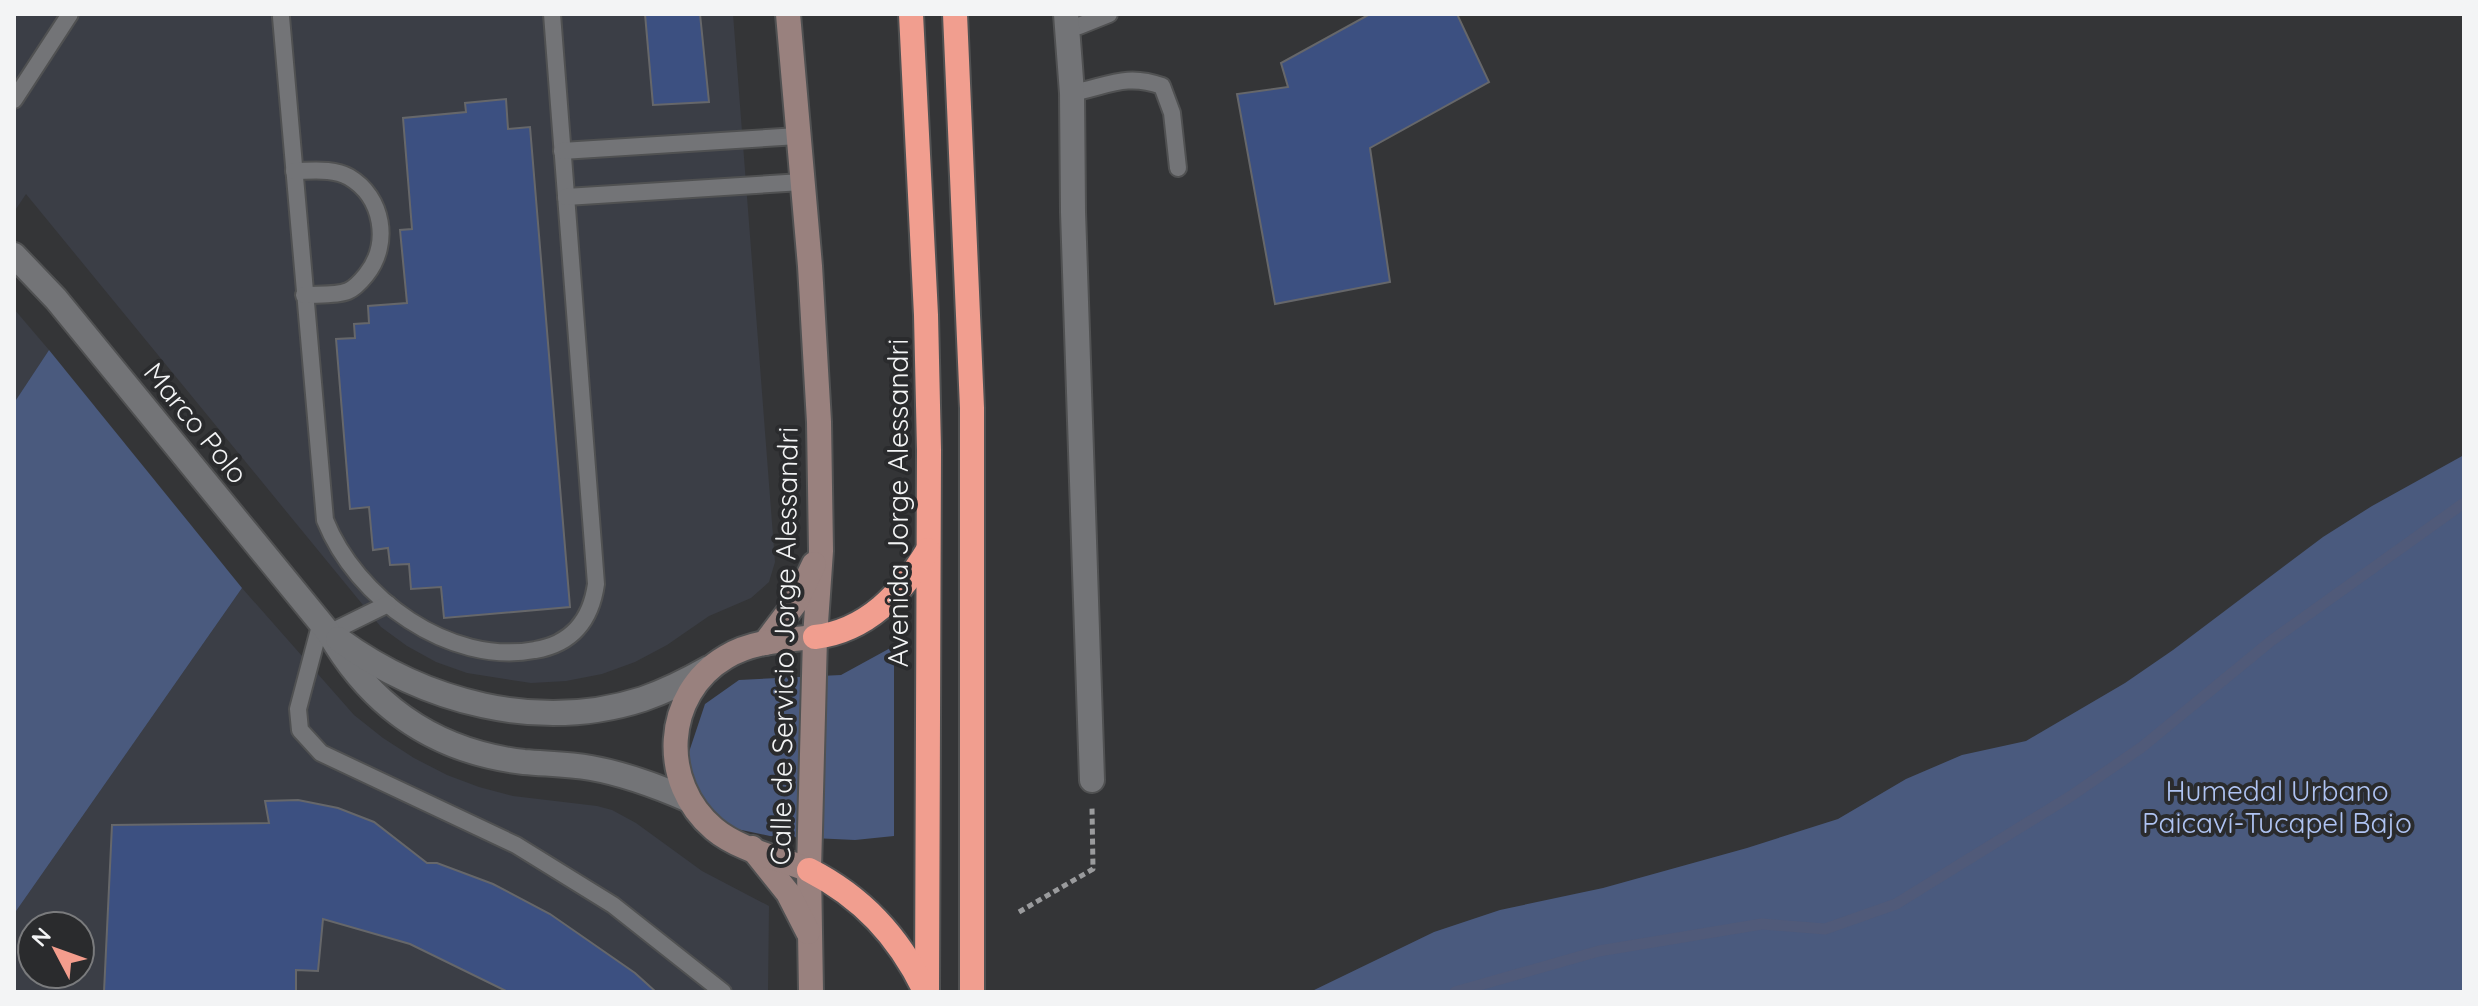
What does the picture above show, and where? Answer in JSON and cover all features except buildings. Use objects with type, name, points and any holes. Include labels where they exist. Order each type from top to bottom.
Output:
[{"type":"highway","name":"Avenida Jorge Alessandri","points":[[911,14],[926,315],[929,450],[926,992]]},
{"type":"highway","points":[[955,14],[972,408],[972,992]]},
{"type":"highway","points":[[815,637],[836,635],[875,614],[913,574],[928,550]]},
{"type":"highway","points":[[809,870],[852,895],[870,911],[894,937],[926,992]]},
{"type":"street","name":"Calle de Servicio Jorge Alessandri","points":[[788,14],[819,422],[821,551],[815,637],[809,870],[811,992]]},
{"type":"street","points":[[1067,20],[1072,93],[1092,780]]},
{"type":"street","name":"Marco Polo","points":[[14,255],[56,299],[325,628],[351,667],[390,709],[437,738],[485,755],[620,774],[689,800]]},
{"type":"street","points":[[765,643],[796,602],[821,551]]},
{"type":"street","name":"Marco Polo","points":[[325,628],[357,653],[416,685],[448,696],[508,710],[573,712],[608,708],[654,695],[745,647],[815,637]]},
{"type":"street","name":"Marco Polo","points":[[709,668],[684,701],[674,741],[680,781],[689,800],[715,830],[752,848],[788,893],[811,937]]},
{"type":"street","points":[[752,848],[809,870]]},
{"type":"lane","points":[[14,100],[70,14]]},
{"type":"lane","points":[[281,17],[325,520],[349,564],[388,604],[411,621],[457,644],[500,653],[532,651],[562,642],[577,631],[587,616],[596,584],[552,14]]},
{"type":"lane","points":[[1067,20],[1079,26],[1109,14]]},
{"type":"lane","points":[[1072,93],[1142,78],[1162,86],[1172,113],[1178,168]]},
{"type":"lane","points":[[562,151],[798,136]]},
{"type":"lane","points":[[294,171],[335,171],[350,178],[373,201],[382,233],[373,267],[361,281],[347,292],[304,295]]},
{"type":"lane","points":[[566,197],[802,182]]},
{"type":"lane","points":[[388,604],[325,628],[298,709],[300,730],[321,753],[516,845],[613,905],[723,992]]},
{"type":"path","points":[[1019,912],[1093,869],[1092,780]]},
{"type":"shaded area","points":[[14,14],[733,14],[775,562],[769,582],[751,598],[709,616],[667,645],[635,662],[602,674],[566,681],[531,683],[467,673],[436,662],[381,627],[26,194],[14,212]]},
{"type":"shaded area","points":[[14,309],[49,350],[14,403]]},
{"type":"shaded area","points":[[242,588],[354,715],[414,758],[447,775],[513,796],[612,810],[636,823],[702,871],[769,906],[768,992],[14,992],[16,911],[16,990],[96,990],[96,910],[17,910]]},
{"type":"green space","points":[[49,350],[242,588],[14,914],[14,403]]},
{"type":"green space","name":"Humedal Urbano Paicaví-Tucapel Bajo","points":[[2464,455],[2464,992],[1310,992],[1434,932],[1500,910],[1603,888],[1747,848],[1838,819],[1906,779],[1962,755],[2026,741],[2125,683],[2323,537]]},
{"type":"green space","points":[[894,646],[894,836],[855,840],[770,836],[732,828],[702,807],[687,758],[705,704],[739,680],[841,675]]},
{"type":"waterway","points":[[1455,992],[1599,951],[1762,924],[1825,929],[1896,904],[2071,796],[2142,747],[2271,641],[2464,503]]}]
